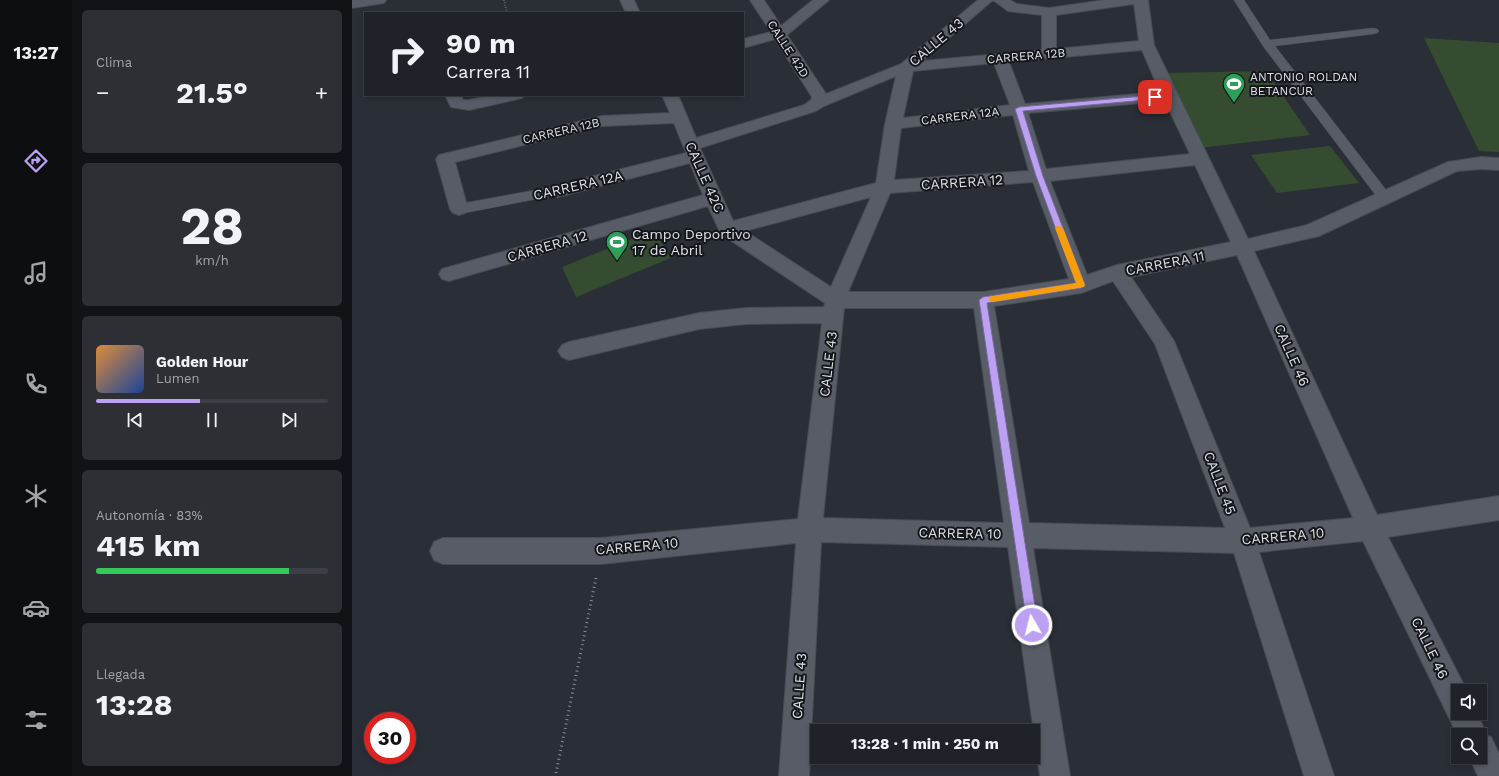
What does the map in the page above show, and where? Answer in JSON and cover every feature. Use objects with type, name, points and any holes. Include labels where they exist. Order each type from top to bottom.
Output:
[{"type":"street","points":[[352,4],[379,0]]},
{"type":"street","points":[[627,0],[633,12]]},
{"type":"street","name":"CALLE 42D","points":[[757,0],[780,34],[819,100]]},
{"type":"street","points":[[744,44],[780,34],[822,0]]},
{"type":"street","name":"CALLE 43","points":[[794,776],[809,530],[835,307],[884,187],[893,124],[906,68],[986,0]]},
{"type":"street","points":[[1000,0],[1012,8],[1049,12],[1134,0]]},
{"type":"street","name":"CALLE 46","points":[[1141,0],[1147,45],[1199,159],[1243,247],[1370,528],[1451,690]]},
{"type":"street","points":[[1239,0],[1267,44],[1385,198]]},
{"type":"street","points":[[1049,12],[1049,54]]},
{"type":"street","points":[[1267,44],[1373,31]]},
{"type":"street","name":"CARRERA 12B","points":[[906,68],[1147,45]]},
{"type":"street","points":[[1000,58],[1019,109],[1039,176],[1081,285]]},
{"type":"street","name":"CARRERA 12A","points":[[459,209],[558,191],[694,151],[810,108],[819,100],[906,68]]},
{"type":"street","points":[[455,100],[468,105],[511,96]]},
{"type":"street","name":"CALLE 42C","points":[[670,96],[713,198],[728,229],[835,307]]},
{"type":"street","name":"CARRERA 12A","points":[[893,124],[1019,109],[1170,96]]},
{"type":"street","name":"CARRERA 12B","points":[[459,209],[445,159],[602,121],[680,118]]},
{"type":"street","name":"CARRERA 12","points":[[728,229],[884,187],[1039,176],[1199,159]]},
{"type":"street","name":"CARRERA 11","points":[[569,351],[699,321],[835,307],[983,300],[1081,285],[1117,272],[1243,247],[1312,231],[1454,166],[1490,164]]},
{"type":"street","name":"CARRERA 12","points":[[449,274],[713,198]]},
{"type":"street","name":"CALLE 45","points":[[1117,272],[1164,341],[1243,541],[1319,776]]},
{"type":"street","points":[[983,300],[1055,776]]},
{"type":"street","name":"CARRERA 10","points":[[443,551],[601,551],[809,530],[1019,534],[1243,541],[1370,528],[1499,508]]},
{"type":"street","points":[[1487,762],[1494,776]]},
{"type":"path","points":[[504,0],[507,12]]},
{"type":"path","points":[[556,773],[601,551]]},
{"type":"green space","points":[[1424,38],[1499,43],[1499,152],[1479,151]]},
{"type":"green space","name":"ANTONIO ROLDAN BETANCUR","points":[[1266,71],[1310,135],[1199,148],[1166,73]]},
{"type":"green space","points":[[1330,146],[1359,183],[1277,193],[1251,155]]},
{"type":"green space","name":"Campo Deportivo 17 de Abril","points":[[654,230],[671,258],[576,297],[562,267]]},
{"type":"slow traffic","points":[[993,299],[1081,285],[1059,228]]},
{"type":"place","name":"ANTONIO ROLDAN BETANCUR","points":[[1234,104]]},
{"type":"place","name":"Campo Deportivo 17 de Abril","points":[[617,262]]},
{"type":"route","points":[[1032,625],[983,300],[1081,285],[1039,176],[1019,109],[1155,97]]}]
